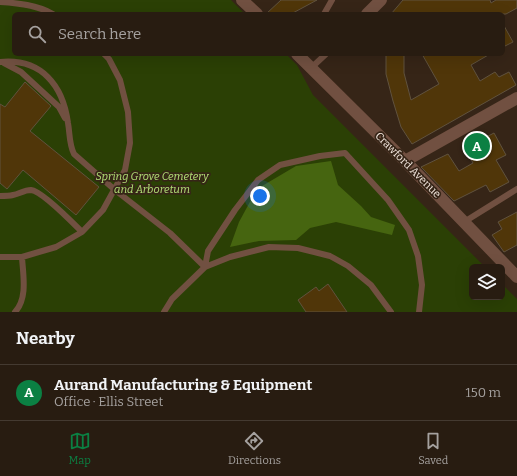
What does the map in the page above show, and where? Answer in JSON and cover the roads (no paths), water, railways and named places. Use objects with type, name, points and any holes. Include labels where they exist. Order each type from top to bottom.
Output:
[{"type":"street","points":[[242,0],[255,12]]},
{"type":"street","points":[[369,12],[381,0]]},
{"type":"street","name":"Crawford Avenue","points":[[299,56],[405,161],[517,277]]},
{"type":"street","points":[[405,161],[517,98]]},
{"type":"lane","points":[[325,12],[332,0]]},
{"type":"lane","points":[[0,2],[21,3],[50,12]]},
{"type":"lane","points":[[0,257],[22,257],[56,247],[82,232],[103,210],[115,190],[125,170],[130,143],[128,112],[120,80],[106,56]]},
{"type":"lane","points":[[311,68],[324,56]]},
{"type":"lane","points":[[1,62],[21,72],[59,107],[68,124]]},
{"type":"lane","points":[[1,62],[19,63],[35,67],[49,78],[60,92],[65,106],[69,139],[74,154],[115,190],[170,233],[205,268]]},
{"type":"lane","points":[[205,268],[208,251],[235,210],[258,180],[280,165],[320,156],[345,153],[388,200],[409,230],[418,256],[422,286],[419,312]]},
{"type":"lane","points":[[464,222],[517,189]]},
{"type":"lane","points":[[0,196],[12,196],[24,190],[33,190],[61,211],[82,232]]},
{"type":"lane","points":[[164,312],[172,299],[205,268],[230,257],[269,247],[298,248],[330,256],[348,266],[371,285],[391,312]]},
{"type":"lane","points":[[15,312],[23,296],[22,257]]},
{"type":"place","name":"Aurand Manufacturing & Equipment","points":[[477,146]]},
{"type":"park label","name":"Spring Grove Cemetery and Arboretum","points":[[152,182]]}]
